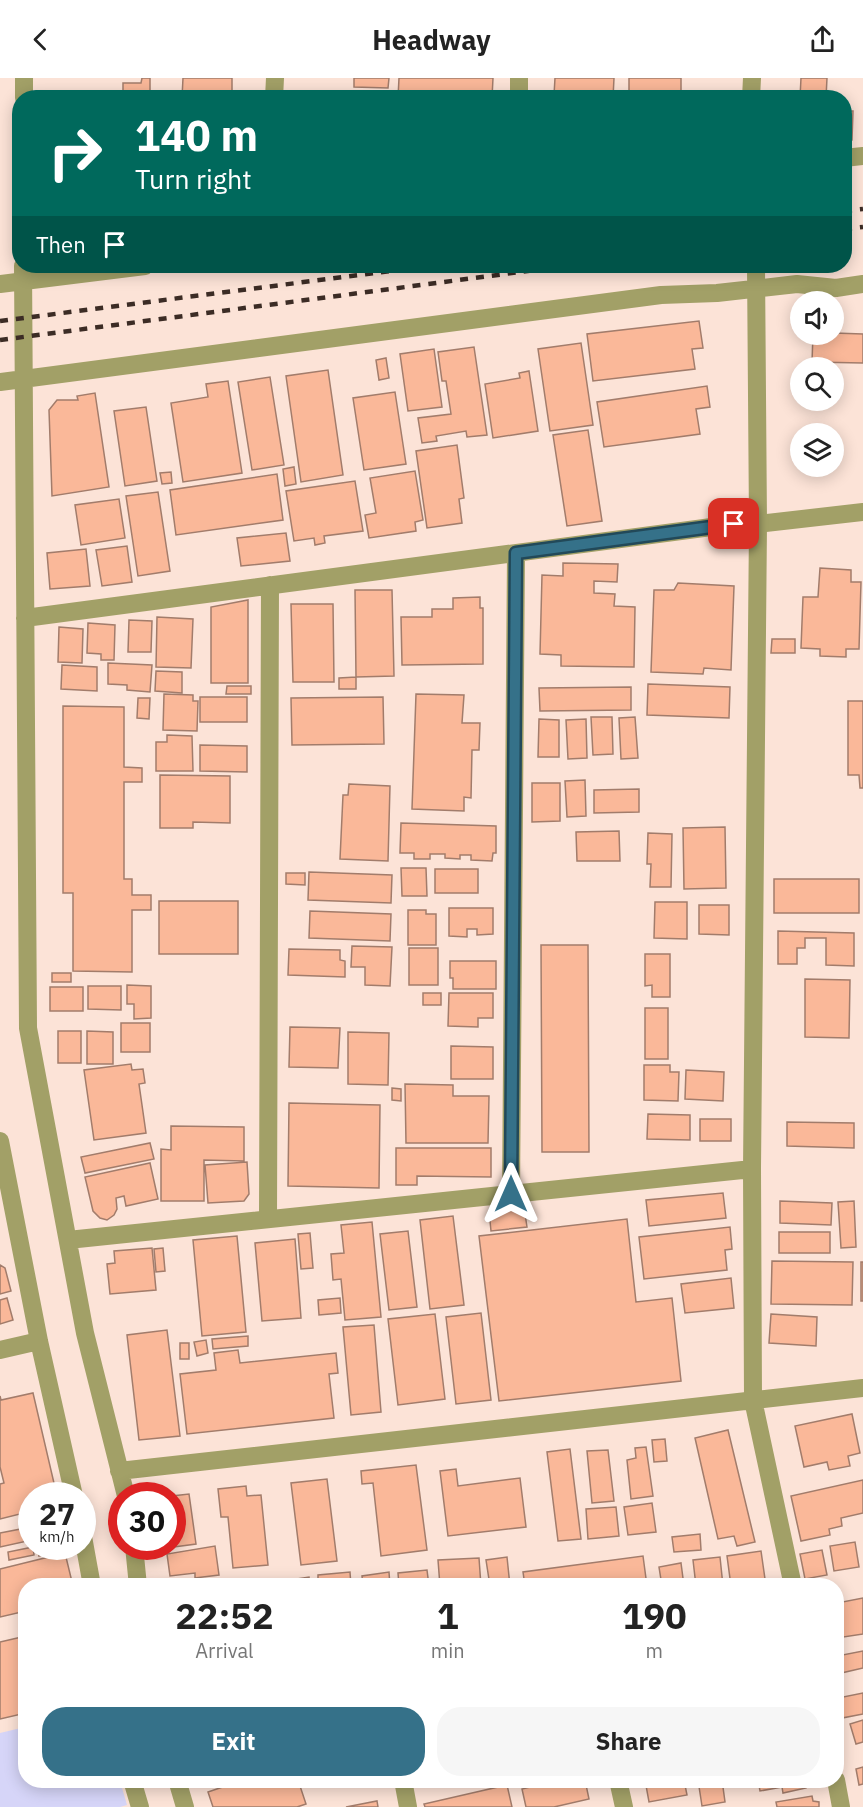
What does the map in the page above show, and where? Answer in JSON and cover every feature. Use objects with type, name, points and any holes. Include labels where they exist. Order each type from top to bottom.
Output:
[{"type":"street","points":[[0,284],[23,273],[28,1028],[85,1333],[122,1482]]},
{"type":"street","points":[[757,273],[758,524],[752,1169],[753,1400],[791,1578]]},
{"type":"street","points":[[0,382],[661,295],[717,293],[797,284],[836,288],[863,284]]},
{"type":"street","points":[[25,618],[734,524],[758,524],[863,512]]},
{"type":"street","points":[[511,1194],[516,553]]},
{"type":"street","points":[[268,1219],[270,585]]},
{"type":"street","points":[[0,1141],[39,1341],[71,1482]]},
{"type":"street","points":[[68,1240],[752,1169]]},
{"type":"street","points":[[0,1350],[39,1341]]},
{"type":"street","points":[[119,1471],[863,1388]]},
{"type":"street","points":[[87,1560],[91,1578]]},
{"type":"street","points":[[135,1560],[137,1578]]},
{"type":"street","points":[[134,1788],[140,1807]]},
{"type":"street","points":[[179,1788],[185,1807]]},
{"type":"street","points":[[404,1788],[408,1807]]},
{"type":"street","points":[[620,1788],[624,1807]]},
{"type":"street","points":[[837,1788],[841,1807]]},
{"type":"shaded area","points":[[18,1729],[18,1788],[122,1788],[127,1805],[120,1807],[0,1807],[0,1733]]},
{"type":"building","points":[[142,78],[150,78],[150,90],[123,90],[123,83],[141,83]]},
{"type":"building","points":[[183,78],[232,78],[232,90],[182,90]]},
{"type":"building","points":[[354,78],[389,78],[388,88],[354,87]]},
{"type":"building","points":[[399,78],[493,78],[492,90],[398,90]]},
{"type":"building","points":[[555,78],[614,78],[613,90],[554,90]]},
{"type":"building","points":[[629,78],[681,78],[681,90],[629,90]]},
{"type":"building","points":[[801,78],[827,78],[826,90],[800,90]]},
{"type":"building","points":[[699,321],[703,348],[692,349],[695,369],[593,381],[587,334]]},
{"type":"building","points":[[844,333],[863,334],[863,363],[844,363],[844,357],[812,357],[813,345],[844,345]]},
{"type":"building","points":[[581,343],[593,425],[550,431],[538,349]]},
{"type":"building","points":[[474,347],[487,435],[467,437],[466,431],[436,436],[437,441],[422,443],[418,418],[451,414],[446,381],[442,381],[438,352]]},
{"type":"building","points":[[434,349],[442,407],[408,411],[400,354]]},
{"type":"building","points":[[386,358],[389,378],[379,380],[376,360]]},
{"type":"building","points":[[328,370],[343,475],[301,482],[286,376]]},
{"type":"building","points":[[529,371],[538,431],[493,438],[485,384],[520,378],[519,373]]},
{"type":"building","points":[[270,377],[284,465],[252,470],[238,382]]},
{"type":"building","points":[[228,381],[242,473],[183,482],[171,403],[208,397],[206,384]]},
{"type":"building","points":[[707,386],[710,407],[696,409],[700,434],[604,447],[597,402]]},
{"type":"building","points":[[395,392],[406,464],[364,470],[353,398]]},
{"type":"building","points":[[95,393],[109,487],[52,496],[49,410],[57,400],[78,400],[77,396]]},
{"type":"building","points":[[146,407],[157,481],[125,486],[114,411]]},
{"type":"building","points":[[588,430],[602,521],[567,526],[553,435]]},
{"type":"building","points":[[457,445],[464,498],[459,499],[462,523],[427,528],[416,451]]},
{"type":"building","points":[[294,467],[296,484],[285,486],[283,469]]},
{"type":"building","points":[[415,471],[423,520],[415,522],[416,531],[369,538],[365,515],[376,513],[370,478]]},
{"type":"building","points":[[171,472],[172,483],[162,484],[160,473]]},
{"type":"building","points":[[277,474],[283,520],[176,535],[170,490]]},
{"type":"building","points":[[355,481],[363,531],[324,536],[325,543],[315,545],[314,538],[294,541],[286,491]]},
{"type":"building","points":[[158,492],[170,571],[138,576],[126,496]]},
{"type":"building","points":[[119,499],[125,538],[81,545],[75,505]]},
{"type":"building","points":[[286,533],[290,561],[241,566],[237,538]]},
{"type":"building","points":[[127,546],[132,582],[102,586],[96,550]]},
{"type":"building","points":[[86,549],[90,586],[50,589],[47,553]]},
{"type":"building","points":[[563,563],[618,564],[617,582],[594,581],[594,593],[615,594],[614,606],[635,607],[634,667],[561,666],[561,655],[540,654],[542,575],[563,576]]},
{"type":"building","points":[[820,568],[851,570],[851,582],[861,582],[859,649],[846,649],[846,657],[820,656],[820,649],[801,648],[803,597],[818,597]]},
{"type":"building","points":[[678,583],[734,586],[731,670],[704,668],[703,674],[651,672],[654,590],[674,590]]},
{"type":"building","points":[[355,590],[392,590],[394,676],[356,677]]},
{"type":"building","points":[[480,597],[480,608],[483,608],[483,664],[402,665],[401,617],[432,617],[432,609],[453,609],[453,598]]},
{"type":"building","points":[[248,600],[248,683],[211,683],[211,607]]},
{"type":"building","points":[[291,604],[333,604],[334,682],[293,682]]},
{"type":"building","points":[[157,617],[193,619],[191,668],[156,667]]},
{"type":"building","points":[[129,620],[152,621],[151,652],[128,652]]},
{"type":"building","points":[[88,623],[115,625],[114,660],[101,660],[101,654],[87,653]]},
{"type":"building","points":[[59,627],[83,629],[82,663],[58,662]]},
{"type":"building","points":[[772,639],[795,639],[795,653],[771,653]]},
{"type":"building","points":[[108,663],[152,665],[150,692],[127,690],[127,685],[108,684]]},
{"type":"building","points":[[62,665],[97,667],[97,691],[61,689]]},
{"type":"building","points":[[156,671],[182,672],[182,693],[155,691]]},
{"type":"building","points":[[356,677],[356,689],[339,689],[339,678]]},
{"type":"building","points":[[648,684],[730,687],[729,718],[647,715]]},
{"type":"building","points":[[227,686],[251,686],[251,694],[226,694]]},
{"type":"building","points":[[631,687],[631,710],[540,711],[539,688]]},
{"type":"building","points":[[164,694],[193,695],[193,701],[198,701],[197,731],[163,730]]},
{"type":"building","points":[[416,694],[464,695],[462,723],[480,723],[479,750],[472,750],[471,798],[464,797],[464,811],[412,809]]},
{"type":"building","points":[[200,697],[247,697],[247,722],[200,722]]},
{"type":"building","points":[[383,697],[384,744],[292,745],[291,698]]},
{"type":"building","points":[[138,698],[150,698],[149,719],[137,718]]},
{"type":"building","points":[[848,701],[863,701],[863,788],[860,788],[859,775],[848,775]]},
{"type":"building","points":[[63,706],[124,707],[124,767],[142,768],[142,782],[124,782],[124,879],[132,879],[132,895],[151,895],[151,910],[132,910],[132,972],[73,971],[73,893],[63,893]]},
{"type":"building","points":[[591,717],[612,717],[613,754],[593,755]]},
{"type":"building","points":[[635,717],[638,758],[621,759],[619,718]]},
{"type":"building","points":[[539,719],[559,720],[559,757],[538,757]]},
{"type":"building","points":[[586,719],[587,758],[568,759],[566,720]]},
{"type":"building","points":[[167,735],[192,736],[193,771],[156,771],[156,742],[167,742]]},
{"type":"building","points":[[200,745],[247,746],[247,772],[200,771]]},
{"type":"building","points":[[160,775],[230,776],[230,823],[193,822],[193,828],[160,828]]},
{"type":"building","points":[[585,780],[586,816],[567,817],[565,781]]},
{"type":"building","points":[[532,783],[560,783],[560,821],[532,822]]},
{"type":"building","points":[[349,784],[390,786],[388,861],[340,859],[343,795],[348,795]]},
{"type":"building","points":[[639,789],[639,812],[594,813],[594,790]]},
{"type":"building","points":[[401,823],[496,826],[496,853],[493,853],[492,861],[471,860],[471,855],[460,855],[460,859],[445,858],[445,854],[430,854],[430,859],[414,859],[414,853],[400,853]]},
{"type":"building","points":[[725,827],[726,888],[684,889],[683,828]]},
{"type":"building","points":[[619,831],[620,861],[577,861],[576,832]]},
{"type":"building","points":[[648,833],[672,834],[671,887],[650,887],[651,864],[647,864]]},
{"type":"building","points":[[401,868],[426,868],[427,896],[402,896]]},
{"type":"building","points":[[435,869],[478,869],[478,893],[435,893]]},
{"type":"building","points":[[309,872],[392,875],[391,903],[308,900]]},
{"type":"building","points":[[286,873],[305,873],[305,885],[286,884]]},
{"type":"building","points":[[774,879],[859,879],[859,913],[774,913]]},
{"type":"building","points":[[159,901],[238,901],[238,954],[159,954]]},
{"type":"building","points":[[655,902],[687,902],[687,939],[654,938]]},
{"type":"building","points":[[699,905],[729,905],[729,935],[699,934]]},
{"type":"building","points":[[449,908],[493,908],[493,934],[477,935],[477,929],[467,929],[467,937],[449,936]]},
{"type":"building","points":[[408,910],[426,910],[426,914],[436,914],[436,945],[408,945]]},
{"type":"building","points":[[310,911],[391,914],[390,941],[309,938]]},
{"type":"building","points":[[778,931],[854,933],[854,966],[826,965],[826,938],[805,938],[805,948],[797,948],[797,964],[778,964]]},
{"type":"building","points":[[541,945],[588,945],[589,1152],[542,1152]]},
{"type":"building","points":[[352,946],[392,947],[390,986],[365,985],[365,967],[351,967]]},
{"type":"building","points":[[409,948],[438,948],[438,985],[409,985]]},
{"type":"building","points":[[289,949],[340,950],[340,960],[345,961],[345,977],[288,975]]},
{"type":"building","points":[[645,954],[670,954],[670,997],[652,997],[652,985],[645,986]]},
{"type":"building","points":[[450,961],[496,961],[496,989],[453,989],[453,978],[450,978]]},
{"type":"building","points":[[52,973],[71,973],[71,982],[52,982]]},
{"type":"building","points":[[805,979],[850,980],[849,1038],[805,1037]]},
{"type":"building","points":[[127,985],[151,986],[151,1018],[134,1019],[134,1004],[127,1004]]},
{"type":"building","points":[[88,986],[121,986],[121,1010],[88,1009]]},
{"type":"building","points":[[50,987],[83,987],[83,1011],[50,1011]]},
{"type":"building","points":[[423,993],[441,993],[441,1005],[423,1005]]},
{"type":"building","points":[[449,993],[493,993],[493,1018],[478,1018],[478,1027],[448,1026]]},
{"type":"building","points":[[645,1008],[668,1008],[668,1059],[645,1059]]},
{"type":"building","points":[[121,1023],[150,1023],[150,1052],[121,1052]]},
{"type":"building","points":[[290,1027],[340,1028],[338,1068],[289,1067]]},
{"type":"building","points":[[58,1031],[81,1031],[81,1063],[58,1063]]},
{"type":"building","points":[[87,1031],[113,1032],[113,1064],[87,1064]]},
{"type":"building","points":[[348,1032],[389,1033],[388,1085],[348,1084]]},
{"type":"building","points":[[451,1046],[493,1047],[493,1079],[451,1079]]},
{"type":"building","points":[[131,1064],[132,1070],[143,1069],[145,1083],[139,1084],[146,1133],[94,1140],[84,1070]]},
{"type":"building","points":[[644,1065],[670,1065],[670,1072],[679,1072],[678,1101],[644,1100]]},
{"type":"building","points":[[686,1070],[724,1072],[723,1101],[685,1099]]},
{"type":"building","points":[[405,1084],[453,1085],[453,1096],[489,1096],[488,1143],[406,1143]]},
{"type":"building","points":[[392,1088],[401,1089],[401,1101],[392,1100]]},
{"type":"building","points":[[289,1103],[380,1105],[379,1188],[288,1186]]},
{"type":"building","points":[[648,1114],[690,1115],[690,1140],[647,1139]]},
{"type":"building","points":[[700,1119],[731,1119],[731,1141],[700,1141]]},
{"type":"building","points":[[787,1122],[854,1123],[854,1148],[787,1146]]},
{"type":"building","points":[[171,1126],[244,1127],[244,1161],[204,1160],[204,1201],[161,1201],[161,1149],[171,1150]]},
{"type":"building","points":[[150,1143],[154,1159],[85,1173],[81,1157]]},
{"type":"building","points":[[396,1148],[491,1148],[491,1177],[417,1176],[417,1185],[396,1185]]},
{"type":"building","points":[[247,1162],[249,1194],[244,1201],[208,1203],[205,1165]]},
{"type":"building","points":[[150,1163],[158,1199],[126,1206],[124,1196],[116,1198],[117,1209],[114,1215],[107,1220],[100,1218],[93,1211],[85,1177]]},
{"type":"building","points":[[723,1193],[726,1218],[649,1226],[646,1200]]},
{"type":"building","points":[[780,1201],[832,1203],[831,1225],[780,1223]]},
{"type":"building","points":[[854,1201],[856,1247],[841,1248],[838,1202]]},
{"type":"building","points":[[524,1207],[527,1227],[491,1231],[489,1211]]},
{"type":"building","points":[[453,1216],[464,1305],[430,1309],[420,1220]]},
{"type":"building","points":[[627,1219],[636,1302],[672,1298],[681,1381],[499,1401],[479,1236]]},
{"type":"building","points":[[372,1222],[381,1317],[345,1320],[341,1279],[333,1280],[331,1254],[344,1253],[341,1225]]},
{"type":"building","points":[[730,1227],[732,1249],[725,1250],[727,1270],[644,1279],[639,1237]]},
{"type":"building","points":[[408,1231],[417,1307],[389,1310],[380,1234]]},
{"type":"building","points":[[779,1232],[830,1232],[830,1253],[779,1253]]},
{"type":"building","points":[[310,1233],[313,1268],[301,1269],[298,1234]]},
{"type":"building","points":[[237,1236],[246,1332],[202,1336],[193,1240]]},
{"type":"building","points":[[295,1239],[301,1318],[262,1321],[255,1243]]},
{"type":"building","points":[[152,1248],[156,1290],[110,1294],[107,1264],[115,1263],[114,1251]]},
{"type":"building","points":[[163,1248],[165,1271],[156,1272],[154,1249]]},
{"type":"building","points":[[772,1261],[853,1262],[852,1305],[771,1304]]},
{"type":"building","points":[[861,1262],[863,1262],[863,1301],[861,1301]]},
{"type":"building","points":[[0,1265],[5,1268],[11,1291],[0,1294]]},
{"type":"building","points":[[731,1278],[734,1308],[685,1313],[681,1284]]},
{"type":"building","points":[[7,1298],[13,1320],[0,1324],[0,1300]]},
{"type":"building","points":[[340,1298],[341,1313],[319,1315],[318,1300]]},
{"type":"building","points":[[481,1313],[491,1400],[456,1404],[446,1317]]},
{"type":"building","points":[[435,1314],[445,1399],[398,1405],[388,1319]]},
{"type":"building","points":[[771,1314],[817,1317],[816,1346],[769,1343]]},
{"type":"building","points":[[374,1325],[381,1412],[351,1415],[343,1327]]},
{"type":"building","points":[[167,1330],[180,1436],[139,1440],[127,1335]]},
{"type":"building","points":[[248,1336],[248,1346],[213,1349],[212,1339]]},
{"type":"building","points":[[206,1340],[208,1353],[197,1356],[194,1342]]},
{"type":"building","points":[[180,1343],[189,1343],[189,1359],[180,1359]]},
{"type":"building","points":[[238,1350],[240,1363],[336,1353],[338,1373],[329,1374],[334,1418],[187,1434],[180,1374],[216,1370],[214,1353]]},
{"type":"building","points":[[33,1393],[54,1482],[18,1482],[18,1514],[0,1519],[0,1484],[4,1483],[0,1467],[0,1396],[1,1400]]},
{"type":"building","points":[[852,1414],[860,1453],[848,1456],[850,1466],[829,1470],[827,1462],[804,1467],[795,1426]]},
{"type":"building","points":[[728,1430],[755,1542],[737,1546],[734,1536],[718,1539],[695,1438]]},
{"type":"building","points":[[665,1439],[667,1461],[654,1462],[652,1440]]},
{"type":"building","points":[[646,1447],[653,1496],[631,1499],[627,1460],[636,1458],[635,1448]]},
{"type":"building","points":[[570,1449],[581,1539],[558,1541],[547,1452]]},
{"type":"building","points":[[608,1450],[614,1501],[592,1503],[587,1451]]},
{"type":"building","points":[[416,1465],[427,1550],[381,1556],[373,1483],[362,1484],[361,1471]]},
{"type":"building","points":[[456,1469],[458,1486],[520,1478],[526,1527],[448,1536],[440,1471]]},
{"type":"building","points":[[327,1479],[337,1561],[301,1565],[291,1483]]},
{"type":"building","points":[[863,1480],[863,1513],[841,1518],[842,1526],[829,1529],[830,1535],[801,1541],[791,1496]]},
{"type":"building","points":[[246,1486],[247,1496],[261,1495],[268,1565],[233,1568],[228,1517],[221,1517],[218,1489]]},
{"type":"building","points":[[186,1494],[189,1494],[196,1544],[186,1545]]},
{"type":"building","points":[[652,1503],[656,1532],[628,1535],[624,1507]]},
{"type":"building","points":[[616,1507],[619,1536],[588,1539],[586,1509]]},
{"type":"building","points":[[18,1530],[18,1543],[0,1547],[0,1533]]},
{"type":"building","points":[[700,1534],[701,1550],[674,1552],[672,1537]]},
{"type":"building","points":[[855,1542],[859,1567],[834,1571],[830,1546]]},
{"type":"building","points":[[215,1546],[219,1575],[195,1578],[195,1573],[170,1576],[168,1560],[186,1560],[186,1551]]},
{"type":"building","points":[[18,1550],[18,1558],[9,1560],[8,1552]]},
{"type":"building","points":[[822,1550],[827,1575],[805,1578],[800,1554]]},
{"type":"building","points":[[761,1551],[765,1578],[730,1578],[727,1556]]},
{"type":"building","points":[[643,1556],[646,1578],[524,1578],[523,1572]]},
{"type":"building","points":[[507,1557],[509,1578],[489,1578],[486,1560]]},
{"type":"building","points":[[720,1557],[722,1578],[695,1578],[693,1560]]},
{"type":"building","points":[[479,1558],[480,1578],[439,1578],[438,1560]]},
{"type":"building","points":[[37,1560],[67,1560],[71,1578],[18,1578],[18,1613],[0,1617],[0,1569]]},
{"type":"building","points":[[681,1563],[683,1578],[661,1578],[659,1567]]},
{"type":"building","points":[[427,1570],[428,1578],[398,1578],[398,1573]]},
{"type":"building","points":[[350,1572],[350,1578],[318,1578],[318,1575]]},
{"type":"building","points":[[389,1572],[389,1578],[362,1578],[362,1576]]},
{"type":"building","points":[[863,1598],[863,1634],[844,1637],[844,1602]]},
{"type":"building","points":[[18,1638],[18,1715],[0,1719],[0,1642]]},
{"type":"building","points":[[863,1651],[863,1668],[844,1672],[844,1655]]},
{"type":"building","points":[[863,1693],[863,1714],[844,1718],[844,1697]]},
{"type":"building","points":[[863,1720],[863,1742],[856,1744],[850,1724]]},
{"type":"building","points":[[863,1767],[863,1784],[859,1785],[856,1769]]},
{"type":"building","points":[[220,1788],[301,1788],[306,1804],[297,1807],[213,1807],[208,1792]]},
{"type":"building","points":[[494,1788],[508,1788],[512,1807],[425,1807],[424,1804]]},
{"type":"building","points":[[587,1788],[589,1799],[554,1807],[526,1807],[522,1789]]},
{"type":"building","points":[[646,1788],[686,1788],[687,1795],[649,1802]]},
{"type":"building","points":[[699,1788],[723,1788],[725,1802],[702,1806]]},
{"type":"building","points":[[759,1788],[776,1788],[760,1791]]},
{"type":"building","points":[[782,1788],[806,1788],[783,1793]]},
{"type":"building","points":[[812,1796],[813,1801],[819,1802],[819,1807],[777,1807],[776,1802]]},
{"type":"building","points":[[377,1801],[378,1807],[346,1807]]},
{"type":"railway","points":[[852,210],[863,209]]},
{"type":"railway","points":[[852,228],[863,227]]},
{"type":"railway","points":[[0,321],[374,273]]},
{"type":"railway","points":[[0,340],[512,273]]},
{"type":"route","points":[[511,1194],[516,553],[734,524]]}]
